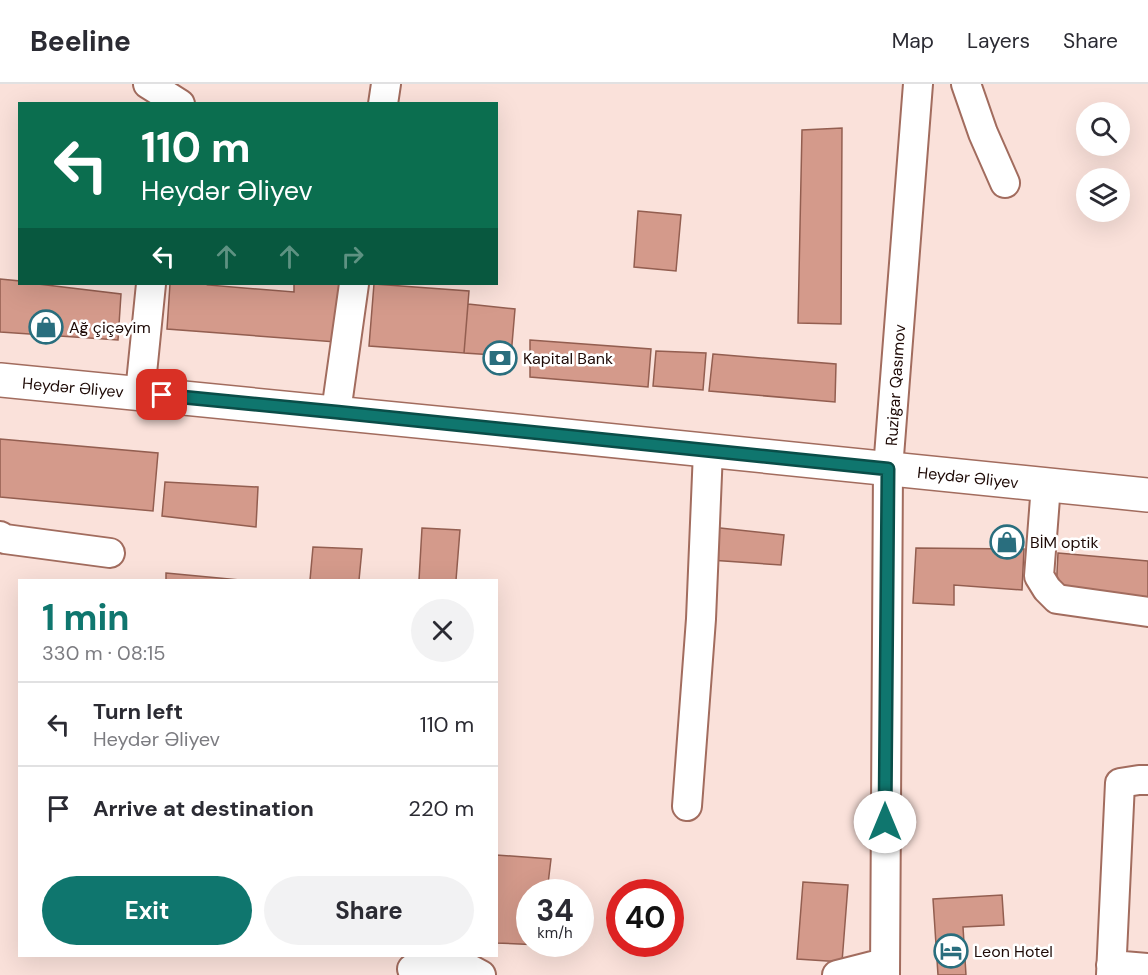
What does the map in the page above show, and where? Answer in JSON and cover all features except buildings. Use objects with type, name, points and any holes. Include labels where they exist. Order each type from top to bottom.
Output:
[{"type":"main road","name":"Heydər Əliyev","points":[[0,380],[1148,495]]},
{"type":"street","points":[[148,84],[177,102]]},
{"type":"street","points":[[383,102],[386,84]]},
{"type":"street","name":"Ruzigar Qasımov","points":[[885,969],[888,469],[918,84]]},
{"type":"street","points":[[966,84],[1005,183]]},
{"type":"street","points":[[140,393],[151,285]]},
{"type":"street","points":[[336,412],[354,285]]},
{"type":"street","points":[[687,806],[701,619],[708,451]]},
{"type":"street","points":[[1046,485],[1039,576],[1047,589],[1057,599],[1148,612]]},
{"type":"street","points":[[0,536],[5,539],[110,553]]},
{"type":"street","points":[[1148,780],[1120,783],[1111,970],[1148,968]]},
{"type":"street","points":[[412,969],[468,968],[481,975]]},
{"type":"street","points":[[837,975],[885,969]]},
{"type":"place","name":"Ağ çiçəyim","points":[[46,327]]},
{"type":"place","name":"Kapital Bank","points":[[500,358]]},
{"type":"place","name":"BİM optik","points":[[1007,542]]},
{"type":"place","name":"Leon Hotel","points":[[951,951]]},
{"type":"route","points":[[162,395],[888,469],[885,822]]}]
